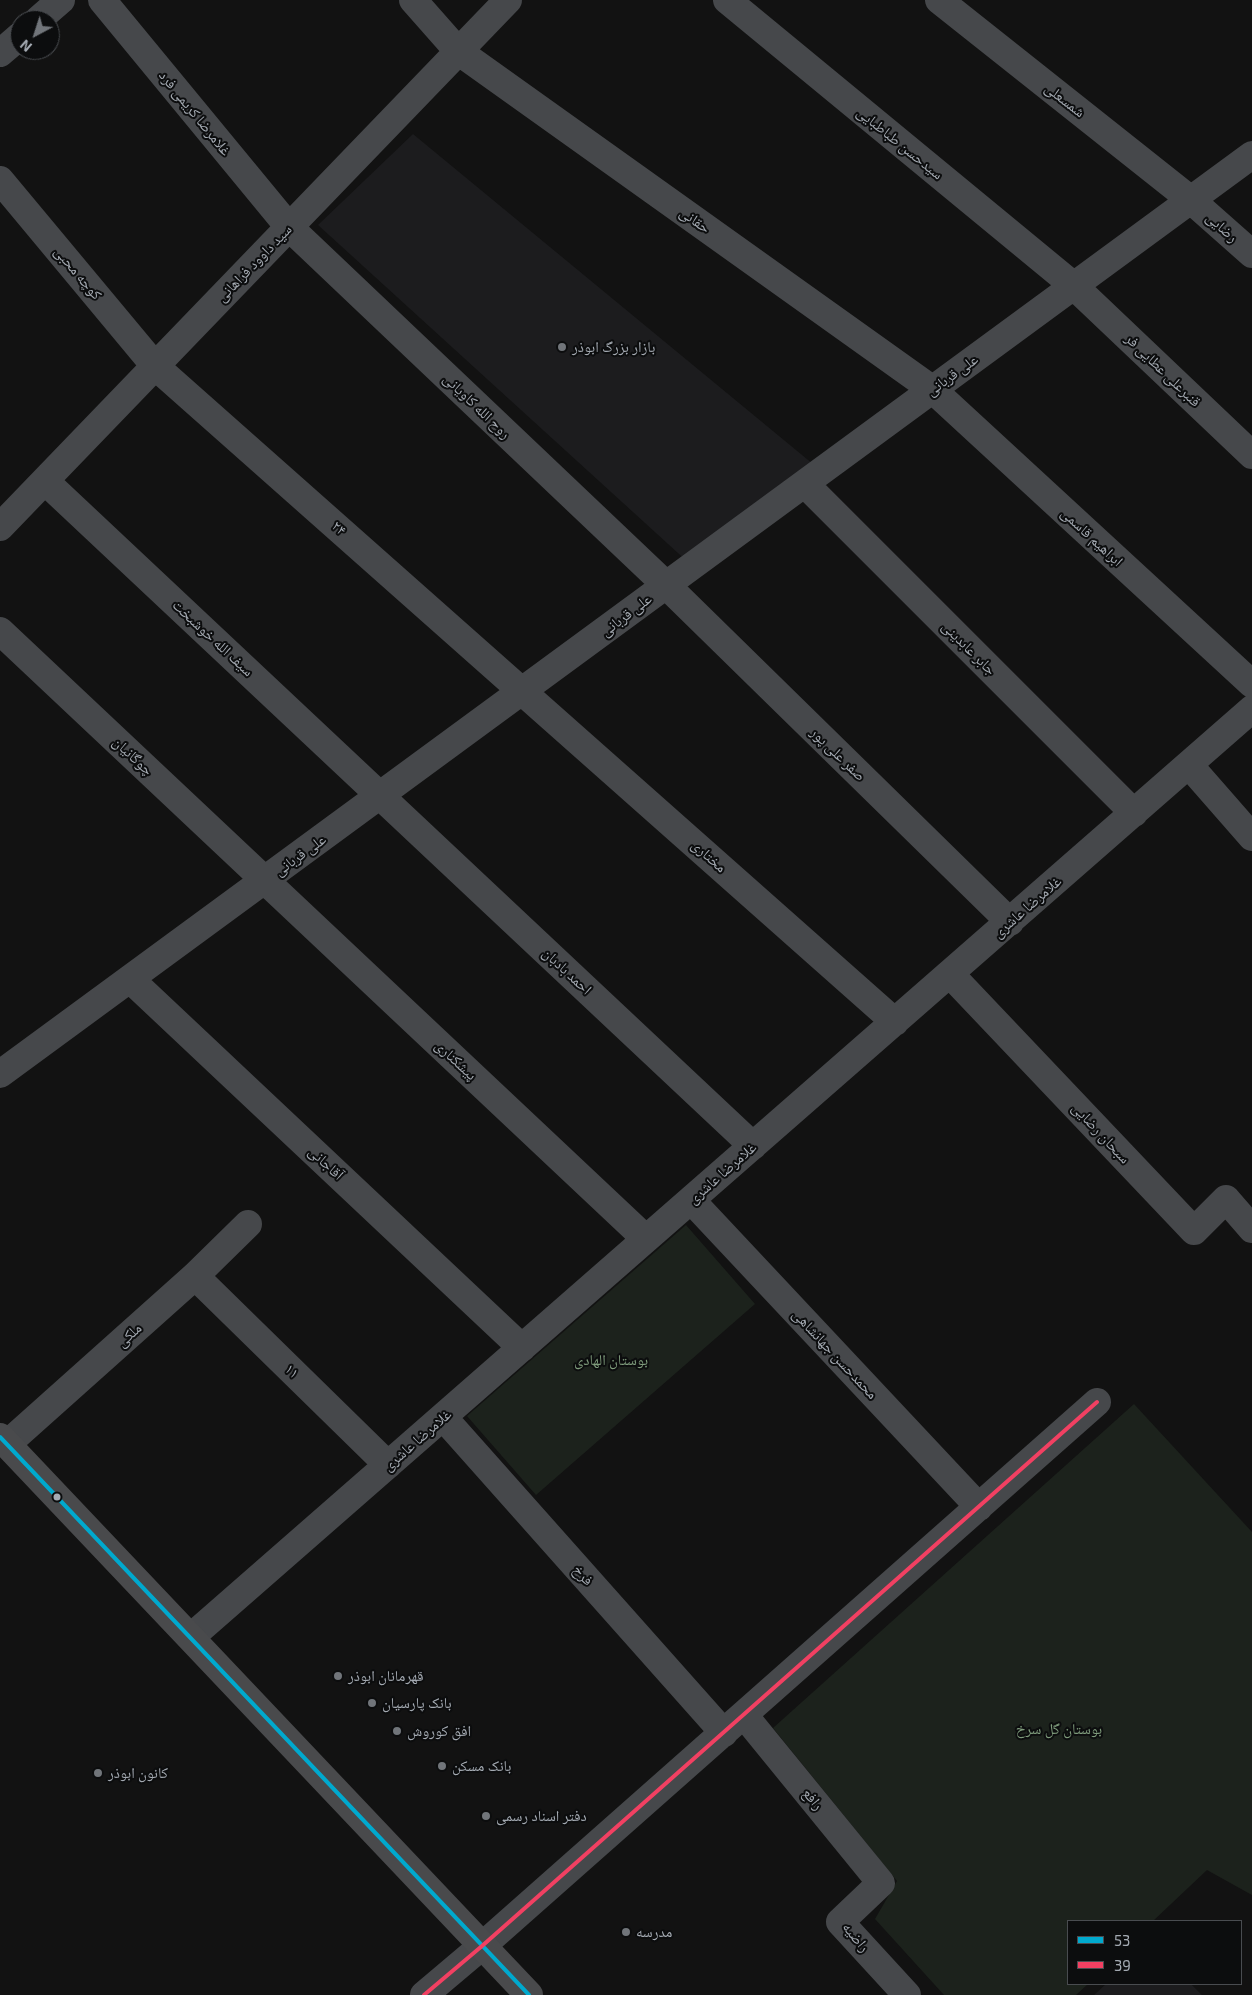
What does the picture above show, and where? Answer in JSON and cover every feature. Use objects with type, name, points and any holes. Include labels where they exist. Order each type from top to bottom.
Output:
[{"type":"main road","points":[[4,1440],[529,1995]]},
{"type":"street","points":[[50,10],[61,0]]},
{"type":"street","name":"غلامرضا کریمی فرد","points":[[102,0],[289,227]]},
{"type":"street","name":"حقانی","points":[[413,0],[458,51],[933,390]]},
{"type":"street","name":"سید داوود فراهانی","points":[[0,527],[508,0]]},
{"type":"street","name":"سیدحسن طباطبایی","points":[[727,0],[1074,286]]},
{"type":"street","name":"شمسعلی","points":[[939,0],[1191,200]]},
{"type":"street","points":[[0,53],[10,44]]},
{"type":"street","name":"علی قربانی","points":[[0,1074],[1252,155]]},
{"type":"street","name":"کوچه محبی","points":[[0,180],[155,366]]},
{"type":"street","name":"رضایی","points":[[1191,200],[1252,254]]},
{"type":"street","name":"روح الله کاویانی","points":[[289,227],[666,585]]},
{"type":"street","name":"قنبرعلی عطایی فر","points":[[1074,286],[1252,455]]},
{"type":"street","name":"۲۴","points":[[155,366],[523,691]]},
{"type":"street","name":"ابراهیم قاسمی","points":[[933,390],[1252,684]]},
{"type":"street","name":"سیف الله خوشبخت","points":[[45,481],[380,796]]},
{"type":"street","name":"جابر عابدینی","points":[[805,484],[1134,813]]},
{"type":"street","name":"صفر علی پور","points":[[666,585],[1010,922]]},
{"type":"street","name":"چوگانیان","points":[[0,631],[265,880]]},
{"type":"street","name":"مختاری","points":[[523,691],[896,1022]]},
{"type":"street","name":"غلامرضا عاشری","points":[[191,1637],[1252,709]]},
{"type":"street","points":[[1189,765],[1252,837]]},
{"type":"street","name":"احمد بادبان","points":[[380,796],[753,1146]]},
{"type":"street","name":"پیشکناری","points":[[265,880],[646,1239]]},
{"type":"street","name":"سبحان رضایی","points":[[950,974],[1194,1231],[1226,1200],[1252,1229]]},
{"type":"street","name":"آقاجانی","points":[[130,979],[522,1348]]},
{"type":"street","name":"محمدحسن جهانشاهی","points":[[691,1200],[979,1507]]},
{"type":"street","name":"ملکی","points":[[4,1440],[195,1276],[248,1224]]},
{"type":"street","name":"۱۱","points":[[195,1276],[388,1465]]},
{"type":"street","points":[[424,1995],[724,1733],[1096,1402]]},
{"type":"street","name":"فرخ","points":[[443,1417],[724,1733]]},
{"type":"street","name":"رافع","points":[[744,1715],[881,1883]]},
{"type":"street","name":"راضیه","points":[[881,1883],[840,1922],[907,1995]]},
{"type":"shaded area","name":"بازار بزرگ ابوذر","points":[[413,134],[819,469],[690,564],[318,225]]},
{"type":"shaded area","points":[[1105,1985],[1192,1985],[1202,1995],[1094,1995]]},
{"type":"green space","name":"بوستان الهادی","points":[[686,1225],[755,1304],[536,1495],[467,1416]]},
{"type":"green space","name":"بوستان گل سرخ","points":[[1134,1404],[1252,1532],[1252,1895],[1207,1870],[1154,1920],[1067,1920],[1067,1985],[1087,1985],[1076,1995],[944,1995],[875,1919],[897,1881],[773,1728]]},
{"type":"transit line","name":"39","points":[[424,1995],[482,1946],[1097,1402]]},
{"type":"transit line","name":"53","points":[[0,1437],[529,1995]]},
{"type":"place","name":"بازار بزرگ ابوذر","points":[[562,347]]},
{"type":"place","name":"قهرمانان ابوذر","points":[[338,1676]]},
{"type":"place","name":"بانک پارسیان","points":[[372,1703]]},
{"type":"place","name":"افق کوروش","points":[[397,1731]]},
{"type":"place","name":"بانک مسکن","points":[[442,1766]]},
{"type":"place","name":"کانون ابوذر","points":[[98,1773]]},
{"type":"place","name":"دفتر اسناد رسمی","points":[[486,1816]]},
{"type":"place","name":"مدرسه","points":[[626,1932]]}]
